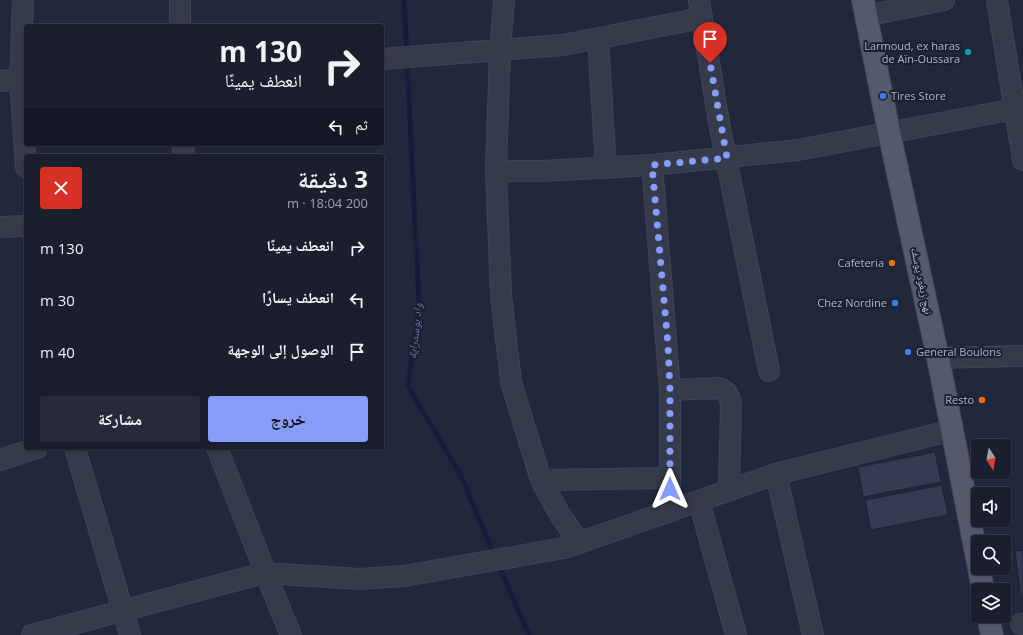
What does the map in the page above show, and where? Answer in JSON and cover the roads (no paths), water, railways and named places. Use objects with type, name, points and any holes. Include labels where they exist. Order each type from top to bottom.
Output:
[{"type":"main road","name":"نهج زيغود يوسف","points":[[864,8],[953,430],[973,535]]},
{"type":"main road","points":[[989,623],[992,635]]},
{"type":"street","points":[[23,0],[24,108]]},
{"type":"street","points":[[180,0],[180,24]]},
{"type":"street","points":[[504,0],[500,50],[496,171],[501,295],[510,382],[541,480],[560,515],[572,546]]},
{"type":"street","points":[[864,8],[944,0]]},
{"type":"street","points":[[997,0],[1023,160]]},
{"type":"street","points":[[384,59],[563,45],[598,39],[701,9],[719,123],[769,371]]},
{"type":"street","points":[[598,39],[606,168]]},
{"type":"street","points":[[0,81],[23,79]]},
{"type":"street","points":[[496,171],[543,171],[652,165],[798,150],[1014,109]]},
{"type":"street","points":[[652,165],[670,390],[670,512]]},
{"type":"street","points":[[0,226],[24,226]]},
{"type":"street","points":[[938,358],[1023,356]]},
{"type":"street","points":[[670,390],[720,388],[727,393],[731,402],[729,491]]},
{"type":"street","points":[[32,635],[264,573],[358,579],[404,576],[572,546],[776,474],[953,430]]},
{"type":"street","points":[[0,460],[31,450]]},
{"type":"street","points":[[76,450],[130,635]]},
{"type":"street","points":[[218,450],[251,534],[264,573],[291,635]]},
{"type":"street","points":[[776,474],[813,635]]},
{"type":"street","points":[[541,480],[670,478]]},
{"type":"street","points":[[699,501],[736,635]]},
{"type":"waterway","name":"واد بوسدراية","points":[[404,0],[407,53]]},
{"type":"waterway","name":"واد بوسدراية","points":[[407,61],[419,304],[408,386],[461,476],[495,557]]},
{"type":"waterway","name":"واد بوسدراية","points":[[498,564],[529,635]]},
{"type":"place","name":"Larmoud, ex haras de Aïn-Oussara","points":[[968,52]]},
{"type":"place","name":"Tires Store","points":[[883,96]]},
{"type":"place","name":"Cafeteria","points":[[892,263]]},
{"type":"place","name":"Chez Nordine","points":[[895,303]]},
{"type":"place","name":"General Boulons","points":[[908,352]]},
{"type":"place","name":"Resto","points":[[982,400]]}]
